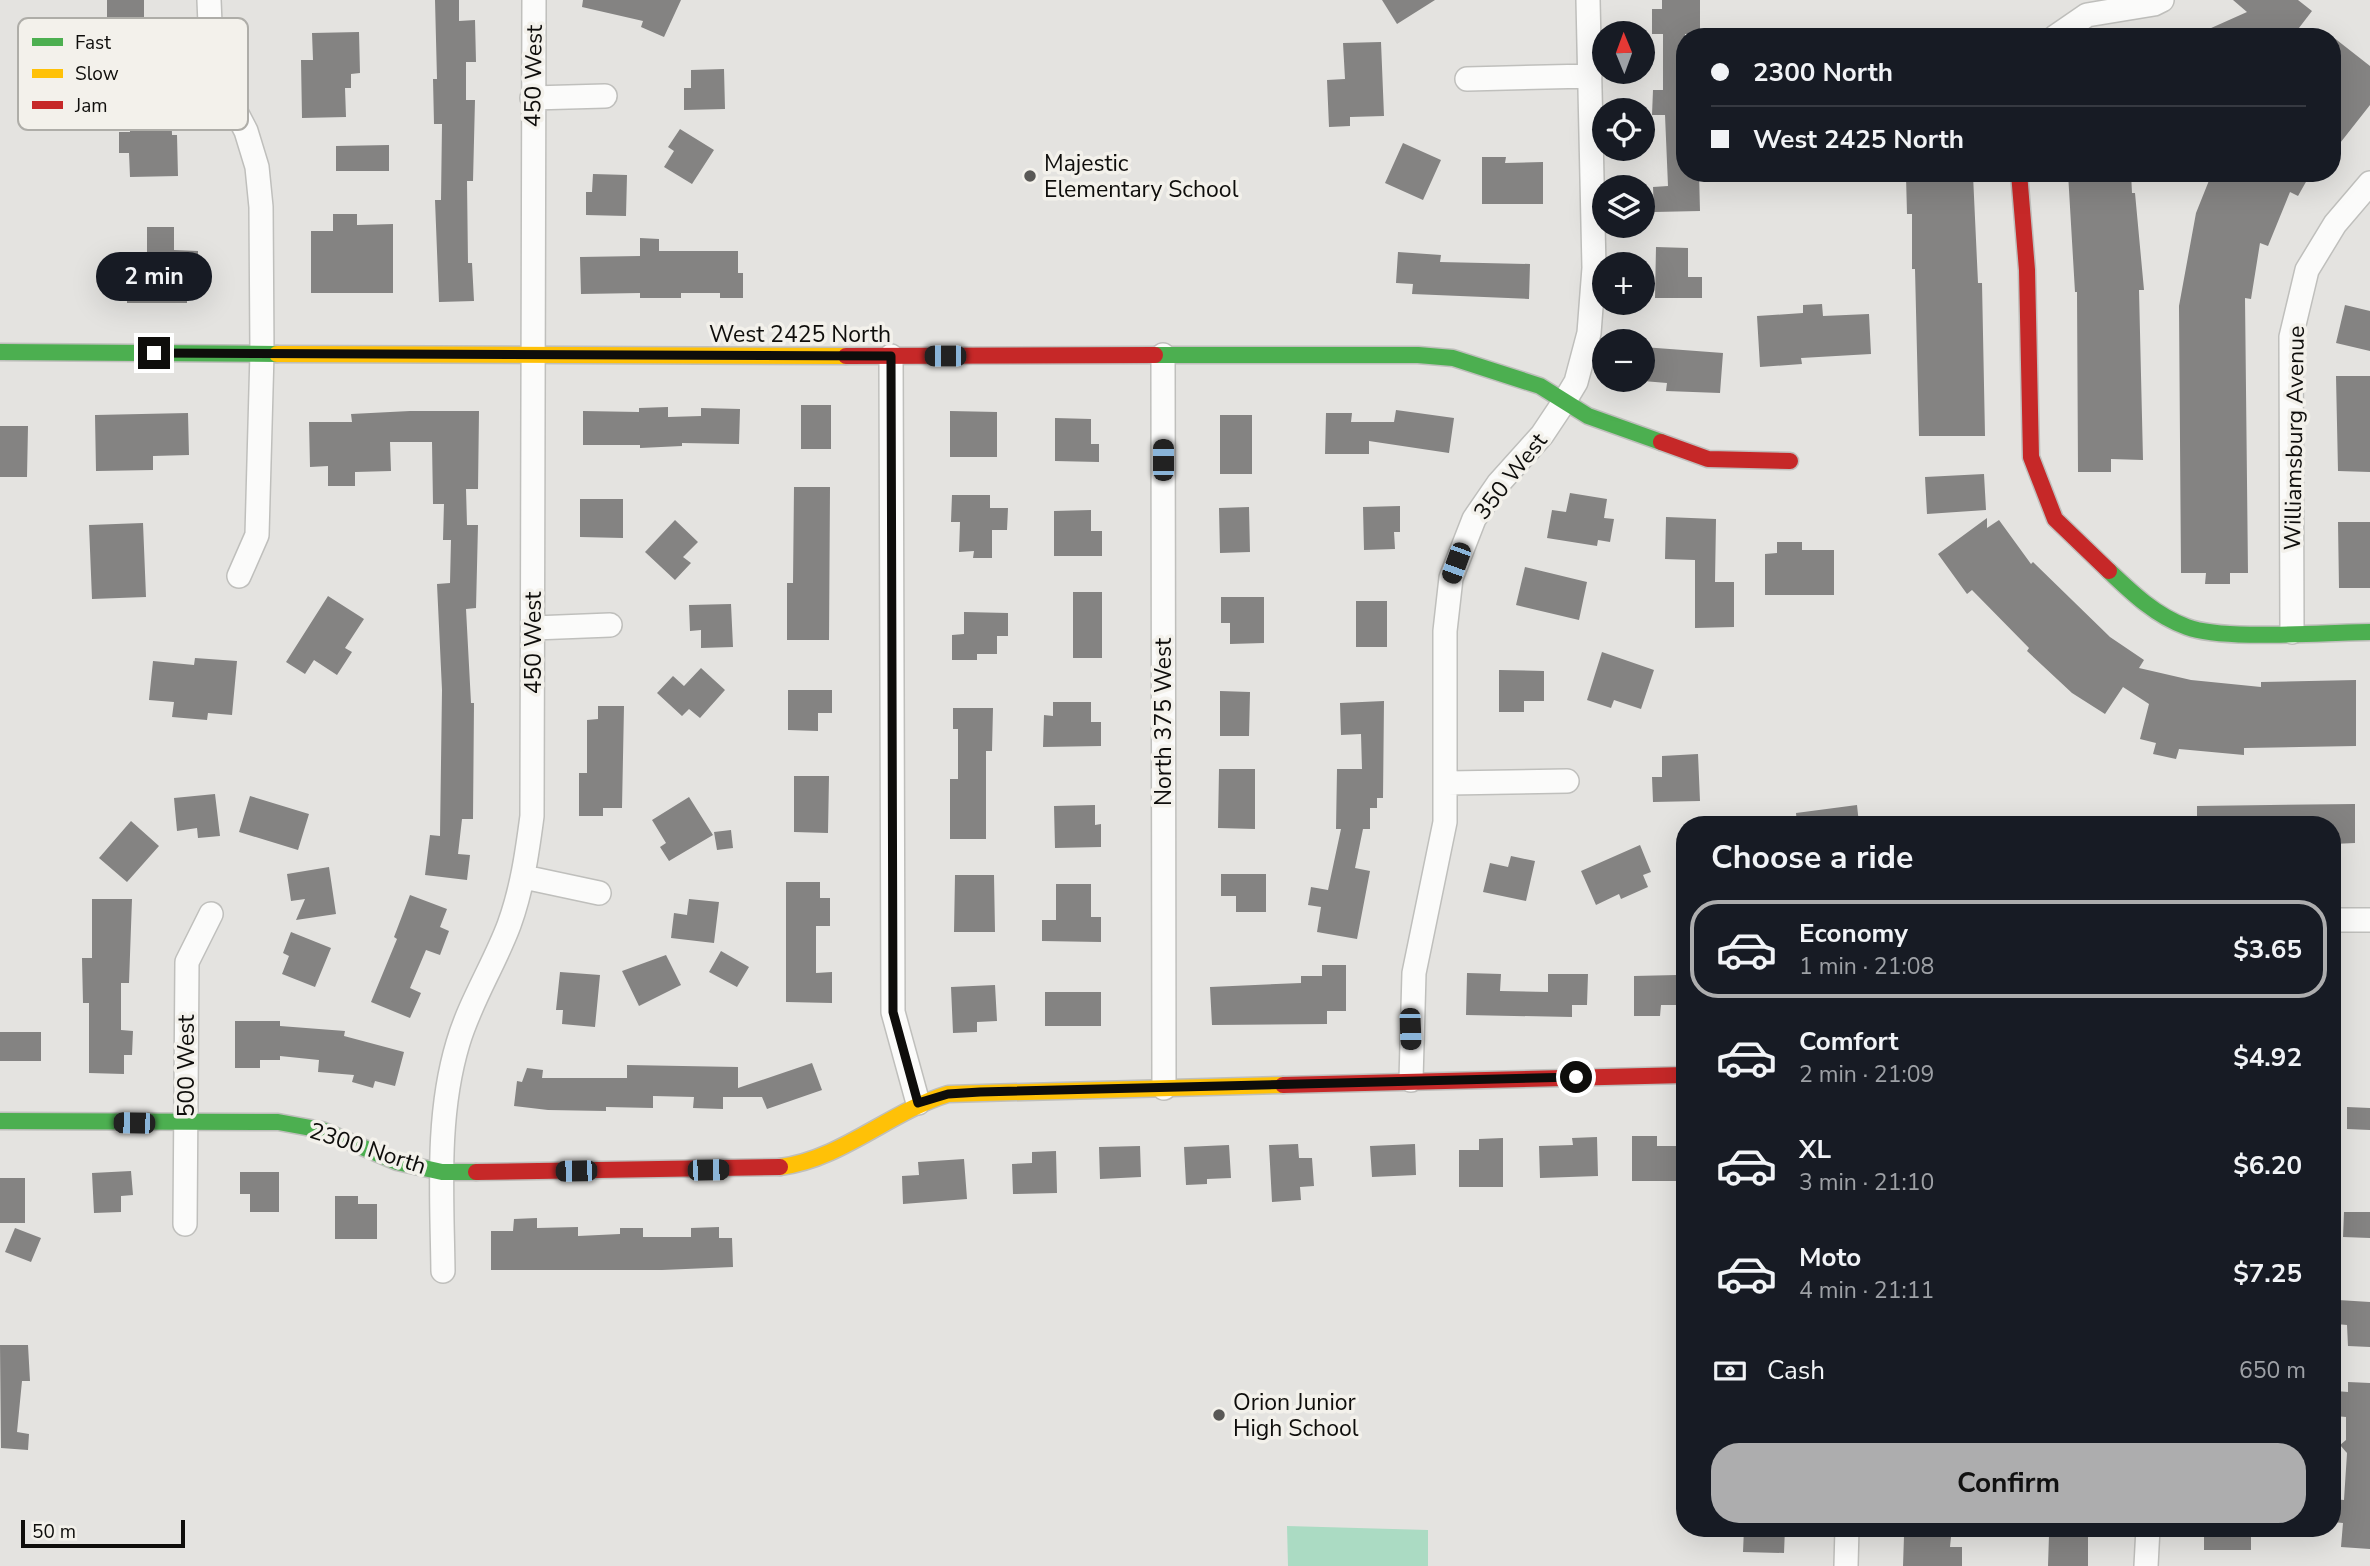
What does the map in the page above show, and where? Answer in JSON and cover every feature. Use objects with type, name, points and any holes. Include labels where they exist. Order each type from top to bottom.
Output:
[{"type":"street","points":[[209,0],[210,18]]},
{"type":"street","name":"450 West","points":[[443,1271],[442,1172],[448,1091],[458,1041],[508,927],[524,877],[532,816],[534,628],[531,355],[534,0]]},
{"type":"street","name":"350 West","points":[[1411,1080],[1413,973],[1438,863],[1448,783],[1445,631],[1451,578],[1474,519],[1497,484],[1542,435],[1576,382],[1589,333],[1593,305],[1588,0]]},
{"type":"street","points":[[2068,28],[2087,15],[2154,4],[2162,0]]},
{"type":"street","points":[[1467,79],[1590,76]]},
{"type":"street","points":[[532,98],[605,96]]},
{"type":"street","points":[[239,576],[257,535],[262,353],[261,207],[257,167],[245,130]]},
{"type":"street","points":[[2020,182],[2027,270],[2031,457],[2055,519],[2145,605],[2188,628],[2231,633],[2370,632]]},
{"type":"street","name":"Williamsburg Avenue","points":[[2292,632],[2291,337],[2307,270],[2335,223],[2370,183]]},
{"type":"street","name":"West 2425 North","points":[[0,352],[891,356],[1418,355],[1453,358],[1488,367],[1540,387],[1588,416],[1709,459],[1790,461]]},
{"type":"street","name":"North 375 West","points":[[1163,355],[1164,1088]]},
{"type":"street","points":[[891,356],[893,1012],[918,1103]]},
{"type":"street","points":[[534,628],[610,625]]},
{"type":"street","points":[[1448,783],[1567,781]]},
{"type":"street","points":[[524,877],[599,893]]},
{"type":"street","name":"500 West","points":[[185,1224],[187,961],[211,914]]},
{"type":"street","points":[[2341,920],[2370,920]]},
{"type":"street","name":"2300 North","points":[[0,1121],[278,1122],[322,1130],[397,1161],[442,1172],[761,1170],[824,1156],[918,1103],[948,1094],[1676,1074]]},
{"type":"street","points":[[1846,1566],[1847,1537]]},
{"type":"street","points":[[2146,1566],[2148,1537]]},
{"type":"green space","points":[[1287,1526],[1428,1530],[1428,1566],[1288,1566]]},
{"type":"building","points":[[107,0],[144,0],[144,18],[107,18]]},
{"type":"building","points":[[435,0],[459,0],[459,21],[475,20],[476,62],[466,62],[466,100],[475,100],[473,181],[467,181],[468,263],[472,263],[474,301],[439,302],[435,200],[441,200],[442,124],[434,124],[433,79],[437,79]]},
{"type":"building","points":[[583,0],[681,0],[664,37],[641,27],[643,21],[582,7]]},
{"type":"building","points":[[1382,0],[1435,0],[1397,24]]},
{"type":"building","points":[[1662,0],[1700,0],[1700,28],[1676,28],[1676,182],[1699,182],[1700,211],[1655,212],[1655,187],[1668,186],[1665,115],[1655,115],[1655,98],[1653,98],[1653,90],[1663,90],[1663,34],[1656,34],[1652,9],[1662,9]]},
{"type":"building","points":[[2233,0],[2298,0],[2312,11],[2299,28],[2211,28],[2247,12]]},
{"type":"building","points":[[359,32],[360,73],[351,74],[351,88],[345,88],[346,117],[302,118],[301,60],[313,60],[312,33]]},
{"type":"building","points":[[1381,42],[1384,116],[1350,117],[1350,126],[1329,127],[1327,80],[1345,79],[1343,43]]},
{"type":"building","points":[[2341,43],[2370,66],[2370,105],[2341,142]]},
{"type":"building","points":[[724,69],[725,109],[684,110],[684,88],[691,88],[691,70]]},
{"type":"building","points":[[680,129],[714,150],[692,184],[664,167],[674,151],[668,147]]},
{"type":"building","points":[[172,130],[172,135],[177,135],[178,176],[130,177],[129,153],[119,153],[119,132]]},
{"type":"building","points":[[1403,143],[1441,160],[1423,200],[1385,183]]},
{"type":"building","points":[[389,145],[389,171],[336,171],[336,146]]},
{"type":"building","points":[[1482,157],[1506,157],[1505,163],[1543,162],[1543,204],[1482,204]]},
{"type":"building","points":[[593,174],[627,175],[626,216],[586,215],[586,192],[592,192]]},
{"type":"building","points":[[1906,182],[1973,182],[1978,283],[1982,283],[1985,436],[1919,436],[1915,269],[1912,269],[1912,214],[1907,214]]},
{"type":"building","points":[[2069,182],[2131,182],[2132,193],[2135,193],[2144,290],[2139,290],[2143,460],[2111,459],[2111,472],[2078,472],[2075,292]]},
{"type":"building","points":[[2208,182],[2306,182],[2298,196],[2290,192],[2268,246],[2260,243],[2251,299],[2245,298],[2248,573],[2230,573],[2230,584],[2205,584],[2206,573],[2181,573],[2179,306],[2196,213]]},
{"type":"building","points":[[333,214],[357,214],[357,225],[393,224],[393,293],[311,293],[311,231],[333,231]]},
{"type":"building","points":[[147,227],[174,227],[174,250],[198,251],[198,278],[187,278],[187,303],[127,303],[127,279],[141,279],[141,265],[147,265]]},
{"type":"building","points":[[640,238],[659,239],[659,251],[738,251],[738,273],[743,273],[743,298],[720,298],[720,293],[681,293],[681,298],[640,298],[640,293],[581,294],[580,257],[640,256]]},
{"type":"building","points":[[1656,247],[1688,248],[1688,277],[1702,277],[1702,298],[1655,298]]},
{"type":"building","points":[[1398,252],[1441,255],[1440,262],[1530,264],[1529,299],[1412,294],[1413,284],[1396,283]]},
{"type":"building","points":[[1822,304],[1823,316],[1869,314],[1871,354],[1801,358],[1802,364],[1760,367],[1757,316],[1803,313],[1803,305]]},
{"type":"building","points":[[2345,305],[2370,311],[2370,351],[2336,343]]},
{"type":"building","points":[[1655,348],[1723,353],[1720,393],[1666,391],[1667,383],[1655,382]]},
{"type":"building","points":[[2336,376],[2370,376],[2370,472],[2338,471]]},
{"type":"building","points":[[801,405],[831,405],[831,449],[801,449]]},
{"type":"building","points":[[668,407],[668,417],[701,416],[701,408],[740,409],[739,444],[682,443],[682,446],[640,448],[640,445],[583,445],[583,411],[639,412],[639,408]]},
{"type":"building","points":[[1396,410],[1454,418],[1449,453],[1369,441],[1369,454],[1325,454],[1326,413],[1352,413],[1351,422],[1394,422]]},
{"type":"building","points":[[479,411],[478,489],[466,489],[467,525],[478,525],[476,608],[466,609],[471,703],[474,703],[473,819],[462,819],[458,854],[470,855],[467,880],[425,875],[430,835],[440,836],[442,690],[437,584],[450,583],[451,540],[443,540],[444,504],[433,504],[432,442],[390,442],[391,471],[355,472],[355,486],[328,486],[328,466],[310,467],[309,422],[352,422],[351,414]]},
{"type":"building","points":[[950,411],[997,412],[997,457],[950,457]]},
{"type":"building","points":[[188,413],[189,455],[153,456],[153,470],[96,471],[95,415]]},
{"type":"building","points":[[1220,415],[1252,415],[1252,474],[1220,474]]},
{"type":"building","points":[[1055,418],[1091,419],[1091,444],[1099,444],[1099,462],[1055,461]]},
{"type":"building","points":[[0,426],[28,426],[27,477],[0,477]]},
{"type":"building","points":[[1984,474],[1986,510],[1927,514],[1925,477]]},
{"type":"building","points":[[794,487],[830,487],[829,640],[787,640],[787,583],[793,583]]},
{"type":"building","points":[[1570,493],[1607,499],[1604,518],[1614,519],[1610,542],[1598,540],[1597,546],[1547,538],[1552,510],[1566,512]]},
{"type":"building","points":[[952,495],[990,495],[990,508],[1008,508],[1007,530],[992,530],[992,558],[973,558],[974,551],[959,552],[960,522],[951,522]]},
{"type":"building","points":[[580,499],[623,499],[623,538],[580,537]]},
{"type":"building","points":[[1400,506],[1400,532],[1394,532],[1395,549],[1364,550],[1363,507]]},
{"type":"building","points":[[1249,507],[1250,552],[1220,553],[1219,508]]},
{"type":"building","points":[[1091,510],[1091,531],[1102,531],[1102,556],[1054,556],[1054,511]]},
{"type":"building","points":[[1666,517],[1716,519],[1715,582],[1734,582],[1734,627],[1695,628],[1695,560],[1665,559]]},
{"type":"building","points":[[1987,518],[1987,528],[1999,520],[2031,564],[2033,562],[2110,637],[2144,660],[2139,668],[2191,680],[2261,687],[2261,682],[2356,680],[2356,746],[2244,748],[2244,755],[2179,749],[2176,759],[2153,754],[2156,743],[2140,739],[2149,704],[2123,687],[2105,714],[2072,693],[2027,651],[2029,648],[1972,590],[1967,594],[1938,554]]},
{"type":"building","points":[[675,520],[698,542],[683,557],[691,563],[675,580],[645,552]]},
{"type":"building","points":[[2338,522],[2370,522],[2370,588],[2339,588]]},
{"type":"building","points":[[143,523],[146,597],[92,599],[89,525]]},
{"type":"building","points":[[1777,542],[1802,542],[1802,550],[1834,550],[1834,595],[1765,595],[1765,554],[1777,553]]},
{"type":"building","points":[[1525,567],[1587,582],[1579,620],[1516,605]]},
{"type":"building","points":[[1073,592],[1102,592],[1102,658],[1073,658]]},
{"type":"building","points":[[328,596],[364,619],[345,648],[352,652],[337,675],[314,660],[305,674],[286,662]]},
{"type":"building","points":[[1221,597],[1264,597],[1264,643],[1230,644],[1230,623],[1221,623]]},
{"type":"building","points":[[1356,601],[1387,601],[1387,647],[1356,647]]},
{"type":"building","points":[[731,604],[733,647],[701,648],[701,630],[690,631],[689,605]]},
{"type":"building","points":[[964,612],[1008,613],[1008,636],[997,636],[997,654],[977,654],[977,660],[952,660],[952,635],[964,634]]},
{"type":"building","points":[[1602,652],[1654,670],[1641,709],[1614,700],[1611,708],[1587,700]]},
{"type":"building","points":[[195,658],[237,661],[232,715],[208,713],[207,720],[172,717],[174,702],[149,700],[153,661],[194,665]]},
{"type":"building","points":[[701,668],[725,690],[700,718],[689,709],[682,716],[657,693],[673,676],[684,686]]},
{"type":"building","points":[[1499,670],[1544,671],[1544,701],[1524,701],[1524,712],[1499,712]]},
{"type":"building","points":[[788,690],[832,690],[832,713],[818,713],[818,731],[788,730]]},
{"type":"building","points":[[1220,691],[1250,692],[1249,736],[1220,736]]},
{"type":"building","points":[[1384,701],[1383,798],[1377,798],[1377,808],[1370,808],[1370,829],[1363,829],[1355,868],[1370,871],[1357,939],[1317,932],[1321,907],[1308,905],[1311,887],[1328,890],[1341,829],[1336,829],[1337,769],[1362,769],[1361,734],[1341,735],[1340,703]]},
{"type":"building","points":[[1053,702],[1091,702],[1091,722],[1101,722],[1101,746],[1043,747],[1044,715],[1053,716]]},
{"type":"building","points":[[598,706],[624,706],[622,808],[603,808],[603,816],[579,816],[579,773],[587,773],[587,720],[598,719]]},
{"type":"building","points":[[953,708],[993,708],[992,751],[986,751],[986,839],[950,839],[950,779],[958,779],[958,729],[953,729]]},
{"type":"building","points":[[1698,754],[1700,801],[1653,802],[1652,777],[1662,777],[1662,756]]},
{"type":"building","points":[[1219,769],[1255,769],[1255,829],[1218,828]]},
{"type":"building","points":[[794,776],[829,776],[828,833],[794,832]]},
{"type":"building","points":[[215,794],[220,836],[198,838],[197,828],[177,831],[174,798]]},
{"type":"building","points":[[250,796],[309,814],[298,850],[239,832]]},
{"type":"building","points":[[689,797],[713,835],[669,861],[660,847],[666,843],[652,820]]},
{"type":"building","points":[[2355,804],[2355,843],[2341,844],[2341,816],[2197,816],[2197,806]]},
{"type":"building","points":[[1095,805],[1095,825],[1101,824],[1101,847],[1055,848],[1054,806]]},
{"type":"building","points":[[1857,805],[1858,816],[1796,816],[1796,813]]},
{"type":"building","points":[[131,821],[159,846],[127,882],[99,858]]},
{"type":"building","points":[[731,830],[733,848],[717,850],[714,832]]},
{"type":"building","points":[[1640,845],[1651,872],[1643,875],[1648,887],[1621,899],[1619,894],[1596,905],[1581,871]]},
{"type":"building","points":[[1511,856],[1535,861],[1526,901],[1483,892],[1490,863],[1508,867]]},
{"type":"building","points":[[329,867],[336,914],[296,920],[305,899],[291,901],[287,874]]},
{"type":"building","points":[[1221,874],[1266,874],[1266,912],[1236,912],[1236,896],[1221,896]]},
{"type":"building","points":[[955,875],[994,875],[995,932],[954,932]]},
{"type":"building","points":[[786,882],[820,882],[820,898],[830,898],[830,926],[816,926],[816,973],[832,972],[832,1003],[786,1002]]},
{"type":"building","points":[[1056,884],[1091,884],[1091,917],[1101,917],[1101,942],[1042,941],[1042,920],[1056,920]]},
{"type":"building","points":[[410,895],[447,909],[440,927],[449,931],[440,955],[426,950],[410,988],[421,993],[410,1018],[371,1002],[397,939],[394,937]]},
{"type":"building","points":[[92,899],[132,899],[129,983],[121,983],[121,1030],[133,1031],[132,1055],[124,1055],[124,1074],[89,1073],[89,1003],[83,1003],[82,958],[92,958]]},
{"type":"building","points":[[689,899],[719,902],[714,943],[671,938],[674,913],[687,915]]},
{"type":"building","points":[[291,932],[331,948],[315,987],[282,974],[289,956],[283,953]]},
{"type":"building","points":[[721,951],[749,967],[737,987],[709,972]]},
{"type":"building","points":[[666,955],[681,985],[639,1006],[622,971]]},
{"type":"building","points":[[1322,965],[1346,965],[1346,1011],[1327,1011],[1327,1024],[1212,1025],[1210,987],[1301,983],[1301,976],[1322,976]]},
{"type":"building","points":[[560,972],[600,975],[595,1027],[562,1024],[563,1010],[556,1010]]},
{"type":"building","points":[[1467,973],[1501,974],[1500,991],[1548,992],[1548,974],[1588,974],[1587,1005],[1572,1005],[1572,1017],[1466,1015]]},
{"type":"building","points":[[1676,975],[1676,1005],[1661,1005],[1660,1016],[1634,1016],[1634,976]]},
{"type":"building","points":[[995,985],[997,1021],[977,1022],[977,1032],[953,1033],[951,987]]},
{"type":"building","points":[[1045,992],[1101,992],[1101,1026],[1045,1026]]},
{"type":"building","points":[[235,1021],[280,1021],[280,1026],[345,1031],[344,1036],[404,1052],[395,1086],[375,1081],[373,1088],[352,1082],[354,1075],[318,1072],[319,1060],[280,1056],[280,1060],[260,1060],[260,1068],[235,1068]]},
{"type":"building","points":[[0,1032],[41,1032],[41,1061],[0,1061]]},
{"type":"building","points":[[812,1063],[822,1090],[767,1109],[762,1097],[723,1097],[723,1109],[693,1108],[694,1097],[653,1096],[653,1108],[606,1107],[606,1111],[548,1110],[514,1106],[517,1081],[522,1082],[527,1068],[543,1070],[542,1078],[627,1078],[627,1065],[738,1067],[738,1088]]},
{"type":"building","points":[[2347,1107],[2370,1108],[2370,1130],[2347,1129]]},
{"type":"building","points":[[1632,1136],[1657,1136],[1657,1146],[1676,1146],[1676,1181],[1632,1181]]},
{"type":"building","points":[[1597,1137],[1598,1176],[1540,1178],[1539,1146],[1573,1145],[1572,1138]]},
{"type":"building","points":[[1503,1138],[1503,1187],[1459,1187],[1459,1150],[1479,1150],[1479,1139]]},
{"type":"building","points":[[1298,1144],[1299,1158],[1312,1158],[1314,1186],[1300,1187],[1301,1200],[1272,1202],[1269,1145]]},
{"type":"building","points":[[1415,1144],[1416,1175],[1372,1177],[1370,1146]]},
{"type":"building","points":[[1229,1145],[1231,1178],[1207,1179],[1207,1184],[1186,1185],[1184,1147]]},
{"type":"building","points":[[1140,1146],[1141,1177],[1100,1179],[1099,1147]]},
{"type":"building","points":[[1056,1151],[1057,1193],[1013,1194],[1012,1164],[1032,1163],[1032,1152]]},
{"type":"building","points":[[964,1159],[967,1199],[903,1204],[902,1176],[919,1175],[918,1162]]},
{"type":"building","points":[[131,1171],[133,1195],[121,1196],[121,1212],[94,1213],[92,1173]]},
{"type":"building","points":[[240,1172],[279,1172],[279,1212],[250,1212],[250,1194],[240,1194]]},
{"type":"building","points":[[0,1178],[25,1178],[25,1223],[0,1223]]},
{"type":"building","points":[[335,1196],[358,1196],[358,1204],[377,1204],[377,1239],[335,1239]]},
{"type":"building","points":[[2344,1212],[2370,1212],[2370,1238],[2343,1237]]},
{"type":"building","points":[[537,1218],[537,1228],[578,1227],[578,1236],[620,1234],[620,1228],[643,1228],[643,1237],[691,1237],[691,1228],[719,1227],[719,1238],[732,1238],[733,1267],[662,1270],[491,1270],[491,1231],[513,1231],[514,1219]]},
{"type":"building","points":[[15,1228],[41,1238],[31,1262],[5,1252]]},
{"type":"building","points":[[2341,1300],[2370,1302],[2370,1347],[2348,1346],[2347,1325],[2341,1324]]},
{"type":"building","points":[[0,1345],[28,1345],[30,1381],[22,1381],[17,1432],[29,1434],[28,1450],[1,1448]]},
{"type":"building","points":[[2348,1382],[2370,1383],[2370,1549],[2341,1547],[2341,1500],[2344,1500],[2347,1453],[2341,1446],[2346,1440],[2346,1417],[2341,1417],[2341,1391],[2348,1392]]},
{"type":"building","points":[[1744,1537],[1785,1537],[1784,1553],[1743,1552]]},
{"type":"building","points":[[1904,1537],[1951,1537],[1950,1547],[1962,1547],[1962,1566],[1903,1566]]},
{"type":"building","points":[[2049,1537],[2088,1537],[2088,1566],[2048,1566]]},
{"type":"building","points":[[2204,1537],[2251,1537],[2251,1550],[2204,1550]]},
{"type":"traffic: fast","points":[[0,352],[277,354]]},
{"type":"traffic: fast","points":[[1155,355],[1418,355],[1453,358],[1540,386],[1588,416],[1661,442]]},
{"type":"traffic: fast","points":[[2109,571],[2155,610],[2187,627],[2204,631],[2250,635],[2370,632]]},
{"type":"traffic: fast","points":[[0,1121],[278,1122],[322,1130],[397,1162],[442,1172],[476,1172]]},
{"type":"traffic: slow","points":[[277,354],[846,356]]},
{"type":"traffic: slow","points":[[780,1167],[824,1155],[926,1102],[948,1094],[1283,1085]]},
{"type":"traffic: jam","points":[[2020,182],[2027,270],[2031,457],[2055,519],[2109,571]]},
{"type":"traffic: jam","points":[[846,356],[1155,355]]},
{"type":"traffic: jam","points":[[1661,442],[1708,459],[1790,461]]},
{"type":"traffic: jam","points":[[1283,1085],[1676,1075]]},
{"type":"traffic: jam","points":[[476,1172],[780,1167]]},
{"type":"place","name":"Majestic Elementary School","points":[[1030,176]]},
{"type":"place","name":"Orion Junior High School","points":[[1219,1415]]},
{"type":"route","points":[[154,353],[891,356],[893,1012],[918,1103],[948,1094],[980,1092],[1576,1077]]}]
